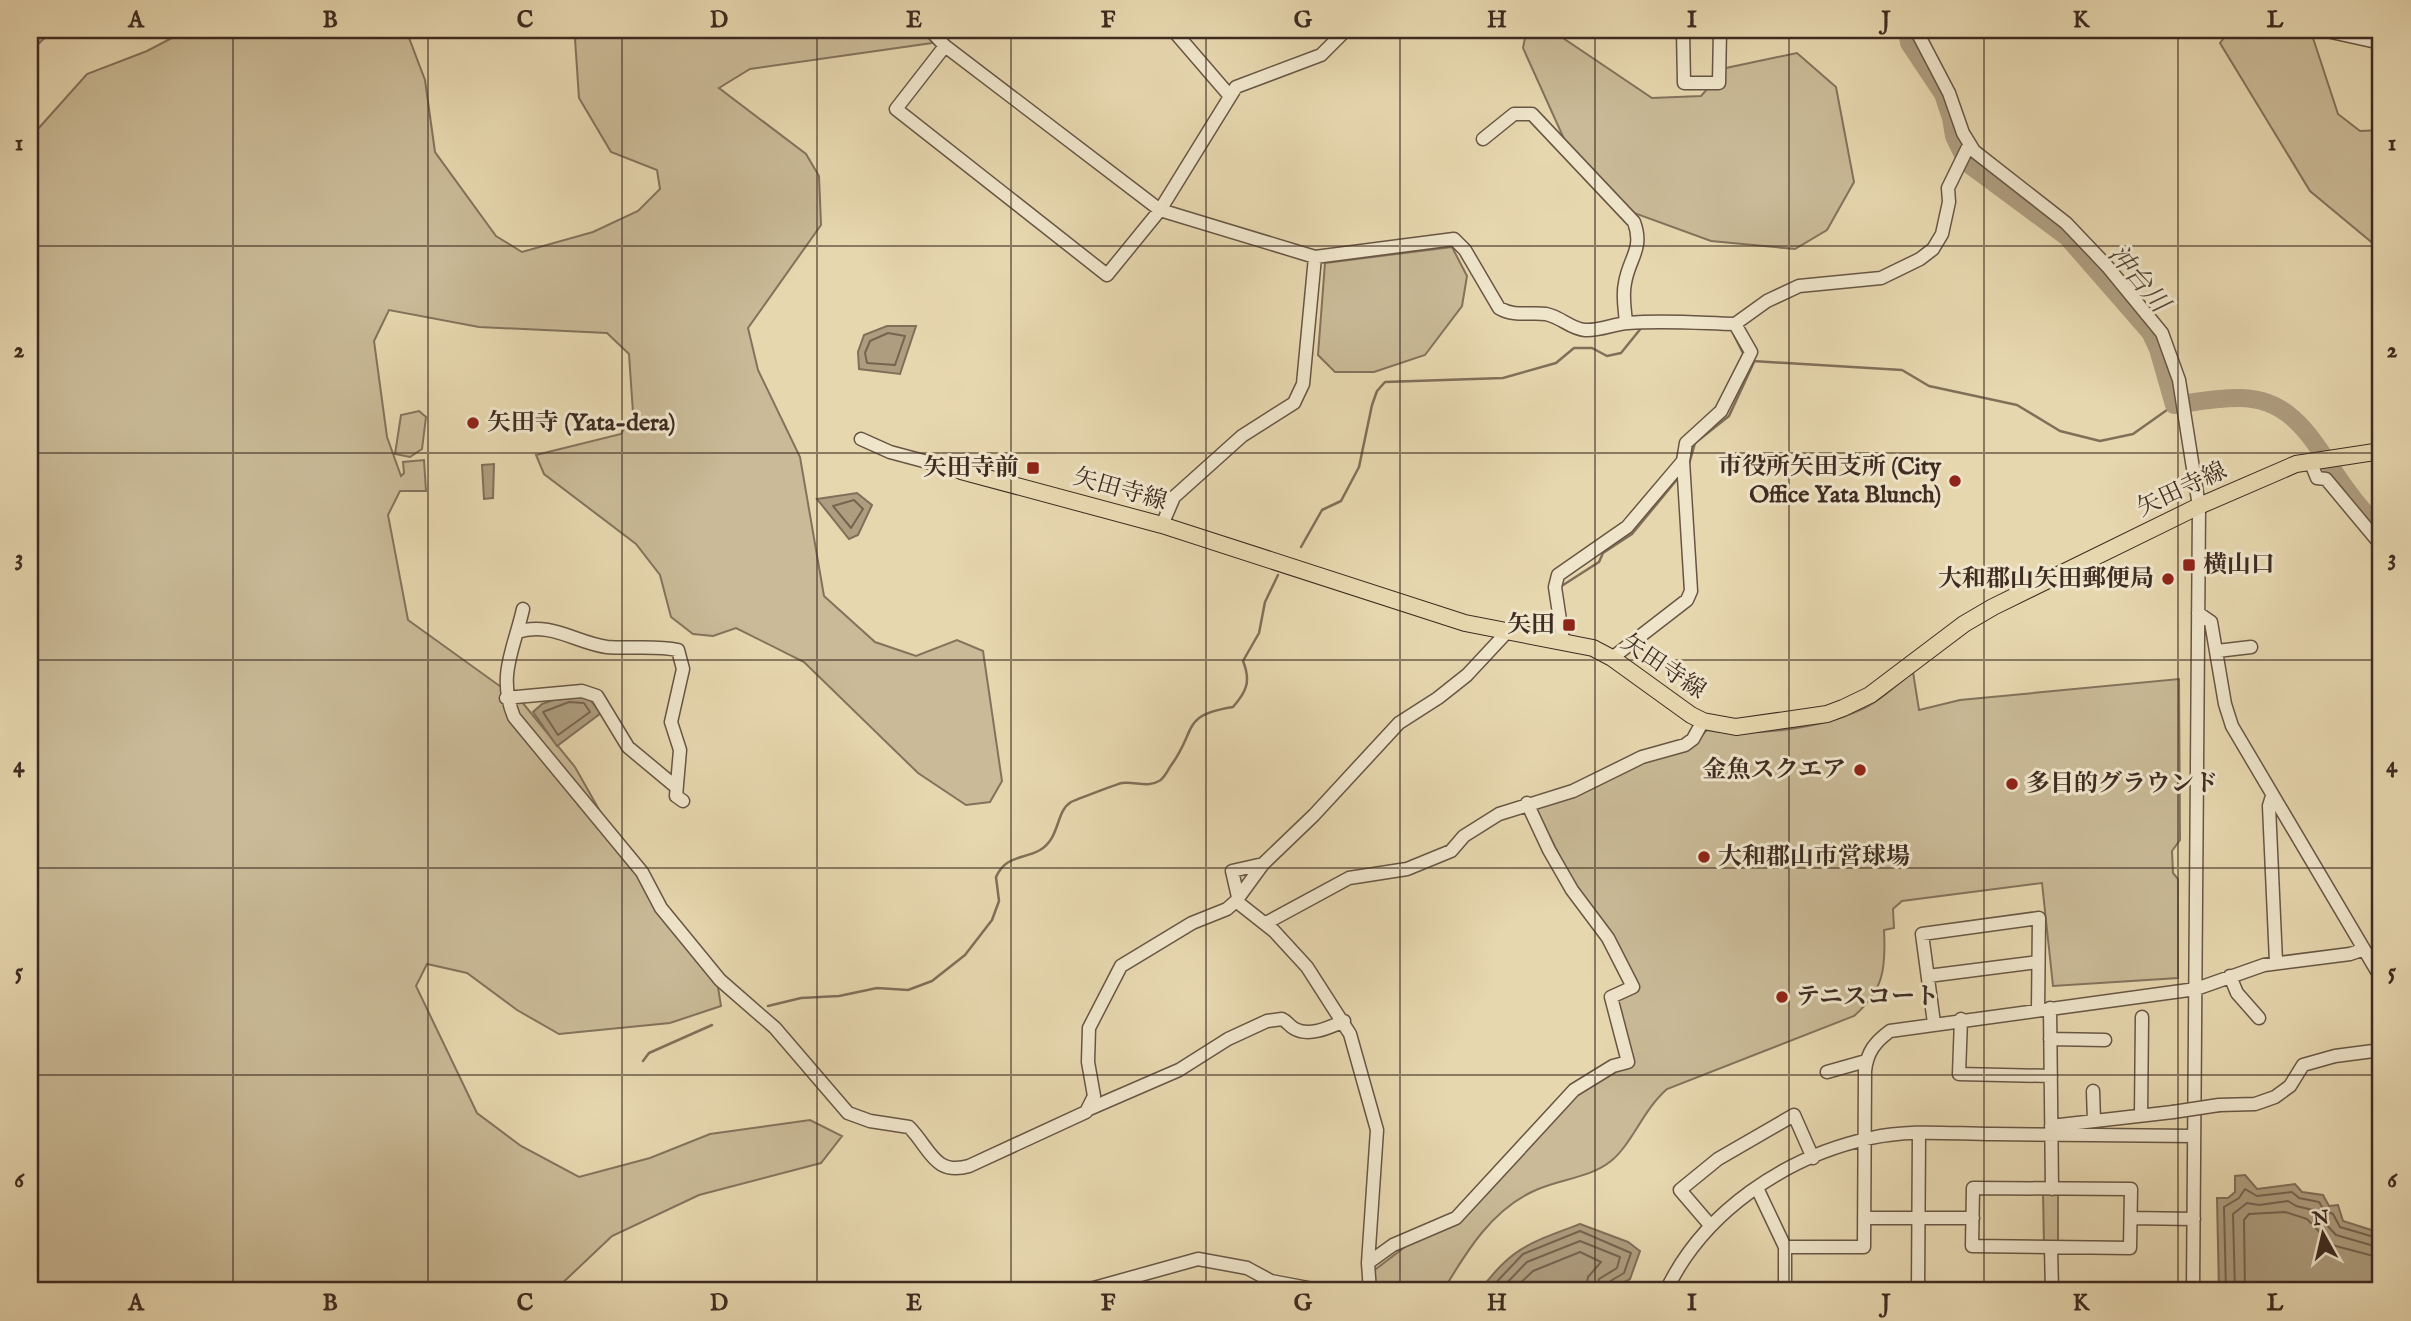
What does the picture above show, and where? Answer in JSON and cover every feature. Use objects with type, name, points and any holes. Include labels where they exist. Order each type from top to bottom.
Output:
[{"type":"main road","name":"矢田寺線","points":[[961,471],[1162,525],[1465,623],[1563,640],[1593,648],[1612,658],[1703,721],[1723,726],[1749,726],[1827,714],[1855,704],[1884,686],[1979,615],[2199,506],[2270,474],[2319,459],[2381,451]]},
{"type":"street","points":[[930,30],[945,46],[1160,210],[1315,257],[1454,239],[1465,250],[1499,308],[1508,313],[1557,317],[1576,329],[1590,330],[1626,323],[1708,321],[1735,324],[1767,301],[1799,286],[1881,278],[1920,259],[1933,249],[1942,234],[1949,202],[1948,188],[1969,145]]},
{"type":"street","points":[[1173,30],[1229,95]]},
{"type":"street","points":[[945,46],[896,109],[1107,275],[1160,210],[1236,87],[1321,55],[1346,30]]},
{"type":"street","points":[[1683,30],[1684,83],[1720,83],[1720,30]]},
{"type":"street","points":[[1916,30],[1954,104],[1969,145],[1986,162],[2066,223],[2106,266],[2161,333],[2175,364],[2199,506],[2193,1291]]},
{"type":"street","points":[[2322,30],[2381,43]]},
{"type":"street","points":[[1483,139],[1514,114],[1532,114],[1634,222],[1639,237],[1625,279],[1623,295],[1626,323]]},
{"type":"street","points":[[1162,525],[1174,497],[1242,436],[1294,403],[1303,384],[1315,257]]},
{"type":"street","points":[[1612,658],[1687,600],[1690,591],[1683,469],[1686,443],[1721,411],[1733,384],[1749,359],[1751,352],[1735,324]]},
{"type":"street","points":[[861,439],[890,452],[961,471]]},
{"type":"street","points":[[2319,459],[2316,478],[2326,479],[2381,545]]},
{"type":"street","points":[[1563,640],[1555,587],[1558,575],[1628,527],[1683,469]]},
{"type":"street","points":[[523,609],[505,683],[506,698],[514,716],[642,872],[679,933],[720,980],[775,1028],[849,1113],[870,1121],[909,1126],[937,1164],[951,1169],[969,1166],[1136,1086],[1170,1074],[1228,1039],[1267,1021],[1282,1019],[1295,1030],[1317,1031],[1344,1021]]},
{"type":"street","points":[[2198,613],[2211,622],[2228,715],[2272,796],[2381,978]]},
{"type":"street","points":[[517,632],[536,629],[579,637],[603,646],[678,650],[683,669],[671,722],[680,750],[676,796],[683,801]]},
{"type":"street","points":[[1088,1109],[1094,1096],[1087,1062],[1089,1028],[1121,966],[1192,923],[1227,909],[1263,864],[1314,815],[1399,723],[1453,687],[1508,631]]},
{"type":"street","points":[[2217,651],[2252,647]]},
{"type":"street","points":[[506,698],[582,691],[597,696],[628,747],[676,787]]},
{"type":"street","points":[[1266,923],[1349,878],[1422,864],[1451,851],[1464,836],[1499,814],[1527,803],[1573,791],[1642,757],[1685,745],[1693,739],[1703,721]]},
{"type":"street","points":[[2272,796],[2269,806],[2276,962]]},
{"type":"street","points":[[1368,1263],[1393,1245],[1456,1218],[1574,1090],[1613,1066],[1629,1062],[1611,997],[1633,987],[1608,938],[1573,890],[1549,850],[1527,803]]},
{"type":"street","points":[[1263,864],[1232,871],[1237,899],[1266,923],[1307,967],[1344,1021],[1377,1130],[1368,1263],[1370,1291]]},
{"type":"street","points":[[1934,1023],[1922,934],[2039,918],[2038,962],[2050,1039],[2052,1189]]},
{"type":"street","points":[[1785,1247],[1864,1247],[1866,1061],[1879,1039],[1890,1031],[2196,989],[2276,962],[2350,954],[2362,950]]},
{"type":"street","points":[[1928,976],[2038,962]]},
{"type":"street","points":[[2230,976],[2236,993],[2259,1018]]},
{"type":"street","points":[[2141,1115],[2142,1017]]},
{"type":"street","points":[[1961,1020],[1959,1074],[2051,1076]]},
{"type":"street","points":[[2050,1039],[2105,1040]]},
{"type":"street","points":[[2051,1130],[2094,1121],[2265,1101],[2290,1086],[2303,1065],[2335,1056],[2381,1050]]},
{"type":"street","points":[[1828,1072],[1866,1061]]},
{"type":"street","points":[[2093,1091],[2094,1121]]},
{"type":"street","points":[[1710,1225],[1680,1190],[1718,1159],[1794,1115],[1813,1158]]},
{"type":"street","points":[[1666,1291],[1689,1251],[1710,1225],[1757,1188],[1813,1158],[1865,1139],[1919,1133],[2051,1130],[2194,1136]]},
{"type":"street","points":[[1918,1291],[1919,1133]]},
{"type":"street","points":[[1757,1188],[1785,1247],[1785,1291]]},
{"type":"street","points":[[1973,1188],[2131,1189],[2131,1218],[2130,1248],[1972,1246],[1973,1188]]},
{"type":"street","points":[[1864,1218],[1973,1218]]},
{"type":"street","points":[[2131,1218],[2194,1219]]},
{"type":"street","points":[[2051,1247],[2052,1291]]},
{"type":"street","points":[[1083,1291],[1198,1259],[1247,1268],[1271,1281],[1315,1287],[1324,1291]]},
{"type":"shaded area","points":[[30,30],[53,30],[30,52]]},
{"type":"shaded area","points":[[187,30],[406,30],[425,80],[435,152],[496,236],[522,252],[593,232],[638,211],[660,189],[657,170],[611,152],[579,98],[575,39],[592,30],[944,30],[932,43],[750,69],[719,88],[806,154],[819,176],[821,225],[748,328],[758,370],[800,457],[824,596],[875,642],[916,656],[957,640],[983,651],[1002,781],[990,802],[966,805],[918,773],[804,662],[736,628],[713,636],[693,634],[671,617],[660,575],[636,544],[544,474],[536,455],[621,434],[633,413],[629,354],[607,333],[479,327],[389,310],[374,341],[387,437],[401,476],[404,473],[403,462],[424,460],[426,491],[400,491],[388,515],[408,620],[522,702],[575,767],[601,813],[718,987],[721,1006],[670,1023],[559,1034],[517,1010],[467,973],[427,964],[416,986],[477,1113],[521,1146],[579,1177],[650,1158],[710,1134],[810,1120],[842,1136],[821,1163],[699,1195],[612,1236],[554,1291],[30,1291],[30,132],[37,130],[87,74],[147,51]]},
{"type":"shaded area","points":[[1551,30],[1652,98],[1701,96],[1726,68],[1797,53],[1836,87],[1854,182],[1827,230],[1795,249],[1711,241],[1634,213],[1569,150],[1523,48],[1526,33]]},
{"type":"shaded area","points":[[2230,30],[2305,30],[2312,35],[2338,114],[2360,131],[2381,130],[2381,250],[2310,191],[2220,43]]},
{"type":"shaded area","points":[[1452,247],[1467,276],[1462,306],[1425,355],[1374,372],[1335,372],[1318,355],[1325,263]]},
{"type":"shaded area","points":[[419,411],[426,417],[422,449],[410,457],[395,454],[401,415]]},
{"type":"shaded area","points":[[1913,672],[1919,710],[1960,700],[2179,679],[2180,840],[2172,851],[2173,873],[2178,879],[2178,978],[2053,986],[2042,883],[1902,901],[1893,909],[1894,928],[1884,930],[1881,978],[1872,997],[1854,1016],[1667,1089],[1651,1107],[1625,1146],[1603,1167],[1545,1186],[1506,1208],[1471,1247],[1443,1291],[1387,1291],[1374,1283],[1372,1272],[1414,1240],[1464,1214],[1586,1083],[1632,1059],[1614,998],[1638,986],[1611,932],[1574,884],[1533,804],[1642,761],[1691,746],[1707,730],[1764,732],[1805,727],[1843,717],[1874,702]]},
{"type":"shaded area","points":[[2043,1193],[2058,1193],[2058,1243],[2044,1243]]},
{"type":"water","points":[[887,326],[916,326],[900,374],[859,369],[858,352],[864,335]]},
{"type":"water","points":[[494,464],[493,498],[484,499],[482,465]]},
{"type":"water","points":[[857,493],[872,505],[858,535],[849,539],[817,499]]},
{"type":"water","points":[[568,695],[588,697],[601,713],[557,746],[533,712],[542,704]]},
{"type":"water","points":[[2245,1175],[2257,1189],[2295,1184],[2302,1192],[2323,1195],[2329,1206],[2338,1205],[2343,1221],[2381,1233],[2381,1291],[2219,1291],[2217,1198],[2228,1198],[2235,1192],[2235,1176]]},
{"type":"water","points":[[1580,1224],[1628,1242],[1640,1251],[1630,1279],[1608,1291],[1480,1291],[1502,1265],[1523,1248]]},
{"type":"waterway","name":"沖台川","points":[[1907,30],[1909,43],[1943,94],[1954,136],[1967,163],[2067,237],[2150,332],[2158,349],[2174,405],[2238,398],[2259,400],[2277,407],[2305,430],[2354,499],[2381,531]]},
{"type":"waterway","points":[[1301,547],[1322,510],[1341,501],[1359,467],[1372,405],[1377,391],[1385,382],[1503,378],[1556,363],[1574,348],[1592,348],[1607,356],[1621,353],[1642,327]]},
{"type":"waterway","points":[[1733,333],[1744,355]]},
{"type":"waterway","points":[[1753,361],[1902,370],[1929,386],[2017,405],[2060,431],[2100,441],[2133,434],[2174,405]]},
{"type":"waterway","points":[[1689,464],[1695,443],[1729,416],[1754,362]]},
{"type":"waterway","points":[[1560,587],[1599,562],[1603,553],[1632,534],[1679,477]]},
{"type":"waterway","points":[[768,1006],[801,998],[839,996],[877,988],[908,990],[932,981],[965,955],[992,920],[999,901],[996,877],[1000,870],[1010,861],[1047,845],[1066,806],[1122,783],[1150,784],[1159,781],[1180,752],[1197,719],[1216,710],[1233,707],[1238,701],[1247,680],[1243,661],[1259,633],[1265,602],[1278,575]]},
{"type":"waterway","points":[[643,1061],[649,1053],[712,1025]]},
{"type":"place","name":"矢田寺 (Yata-dera)","points":[[473,423]]},
{"type":"place","name":"矢田寺前","points":[[1033,468]]},
{"type":"place","name":"市役所矢田支所 (City Office Yata Blunch)","points":[[1955,481]]},
{"type":"place","name":"横山口","points":[[2189,565]]},
{"type":"place","name":"大和郡山矢田郵便局","points":[[2168,579]]},
{"type":"place","name":"矢田","points":[[1569,625]]},
{"type":"place","name":"金魚スクエア","points":[[1860,770]]},
{"type":"place","name":"多目的グラウンド","points":[[2012,784]]},
{"type":"place","name":"大和郡山市営球場","points":[[1704,857]]},
{"type":"place","name":"テニスコート","points":[[1782,997]]}]
